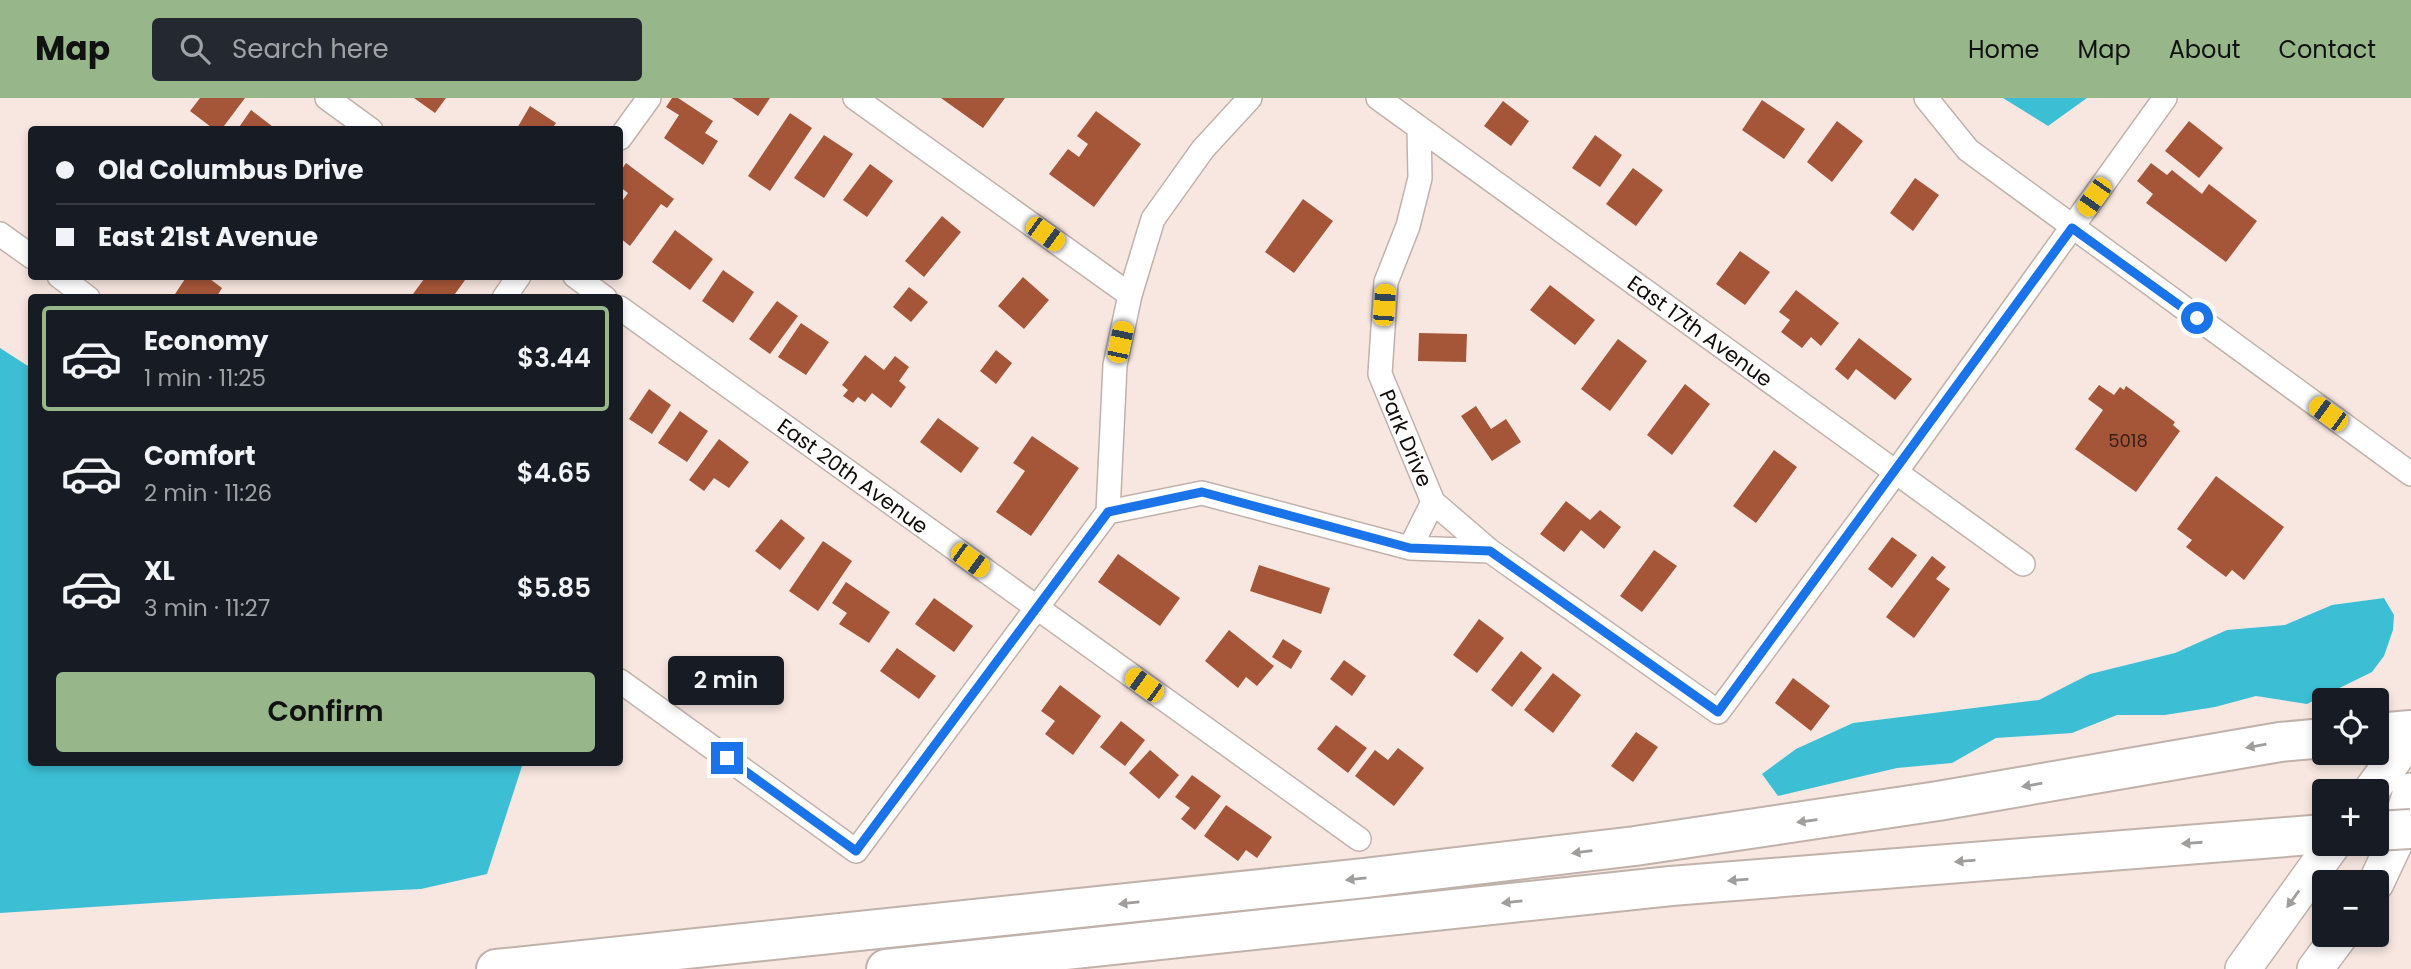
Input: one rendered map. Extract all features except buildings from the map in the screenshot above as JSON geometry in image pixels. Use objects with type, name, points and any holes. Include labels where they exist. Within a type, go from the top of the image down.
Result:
[{"type":"highway","points":[[2389,732],[2411,730]]},
{"type":"highway","points":[[496,969],[1282,887],[1635,846],[1938,801],[2280,742],[2312,739]]},
{"type":"highway","points":[[2389,831],[2411,830]]},
{"type":"highway","points":[[886,969],[1671,886],[2312,835]]},
{"type":"main road","points":[[2380,779],[2411,736]]},
{"type":"main road","points":[[2383,870],[2397,838],[2411,791]]},
{"type":"main road","points":[[2387,870],[2411,838]]},
{"type":"main road","points":[[2243,969],[2324,856]]},
{"type":"main road","points":[[2315,969],[2331,947]]},
{"type":"street","points":[[327,98],[366,126]]},
{"type":"street","points":[[623,134],[649,98]]},
{"type":"street","points":[[855,98],[1130,295]]},
{"type":"street","points":[[623,683],[856,851],[1108,512],[1115,365],[1130,295],[1153,219],[1203,149],[1250,98]]},
{"type":"street","points":[[1926,98],[1939,118],[1968,150],[2411,474]]},
{"type":"street","points":[[1896,472],[2165,98]]},
{"type":"street","name":"East 17th Avenue","points":[[1391,102],[1419,128],[2023,564]]},
{"type":"street","name":"Park Drive","points":[[1419,128],[1420,178],[1408,226],[1386,282],[1380,374],[1433,502],[1490,551],[1718,712],[1896,472]]},
{"type":"street","points":[[0,234],[28,254]]},
{"type":"street","points":[[64,280],[83,294]]},
{"type":"street","points":[[580,280],[600,294]]},
{"type":"street","name":"East 20th Avenue","points":[[623,310],[1359,839]]},
{"type":"street","points":[[1108,512],[1202,492],[1410,548],[1490,551]]},
{"type":"street","name":"Park Drive","points":[[1410,548],[1433,502]]},
{"type":"water","points":[[2003,98],[2087,98],[2048,126]]},
{"type":"water","points":[[0,348],[28,366],[28,766],[522,766],[487,874],[421,889],[0,913]]},
{"type":"water","points":[[2384,598],[2394,615],[2393,630],[2384,656],[2372,672],[2340,688],[2312,688],[2312,702],[2307,704],[2256,696],[2215,707],[2165,715],[2117,715],[2072,733],[1996,738],[1952,763],[1897,768],[1778,796],[1762,774],[1796,749],[1853,723],[2039,700],[2090,674],[2175,653],[2227,630],[2285,625],[2332,605]]},
{"type":"route","points":[[727,758],[856,851],[1108,512],[1202,492],[1410,548],[1490,551],[1718,712],[2072,228],[2197,318]]}]
